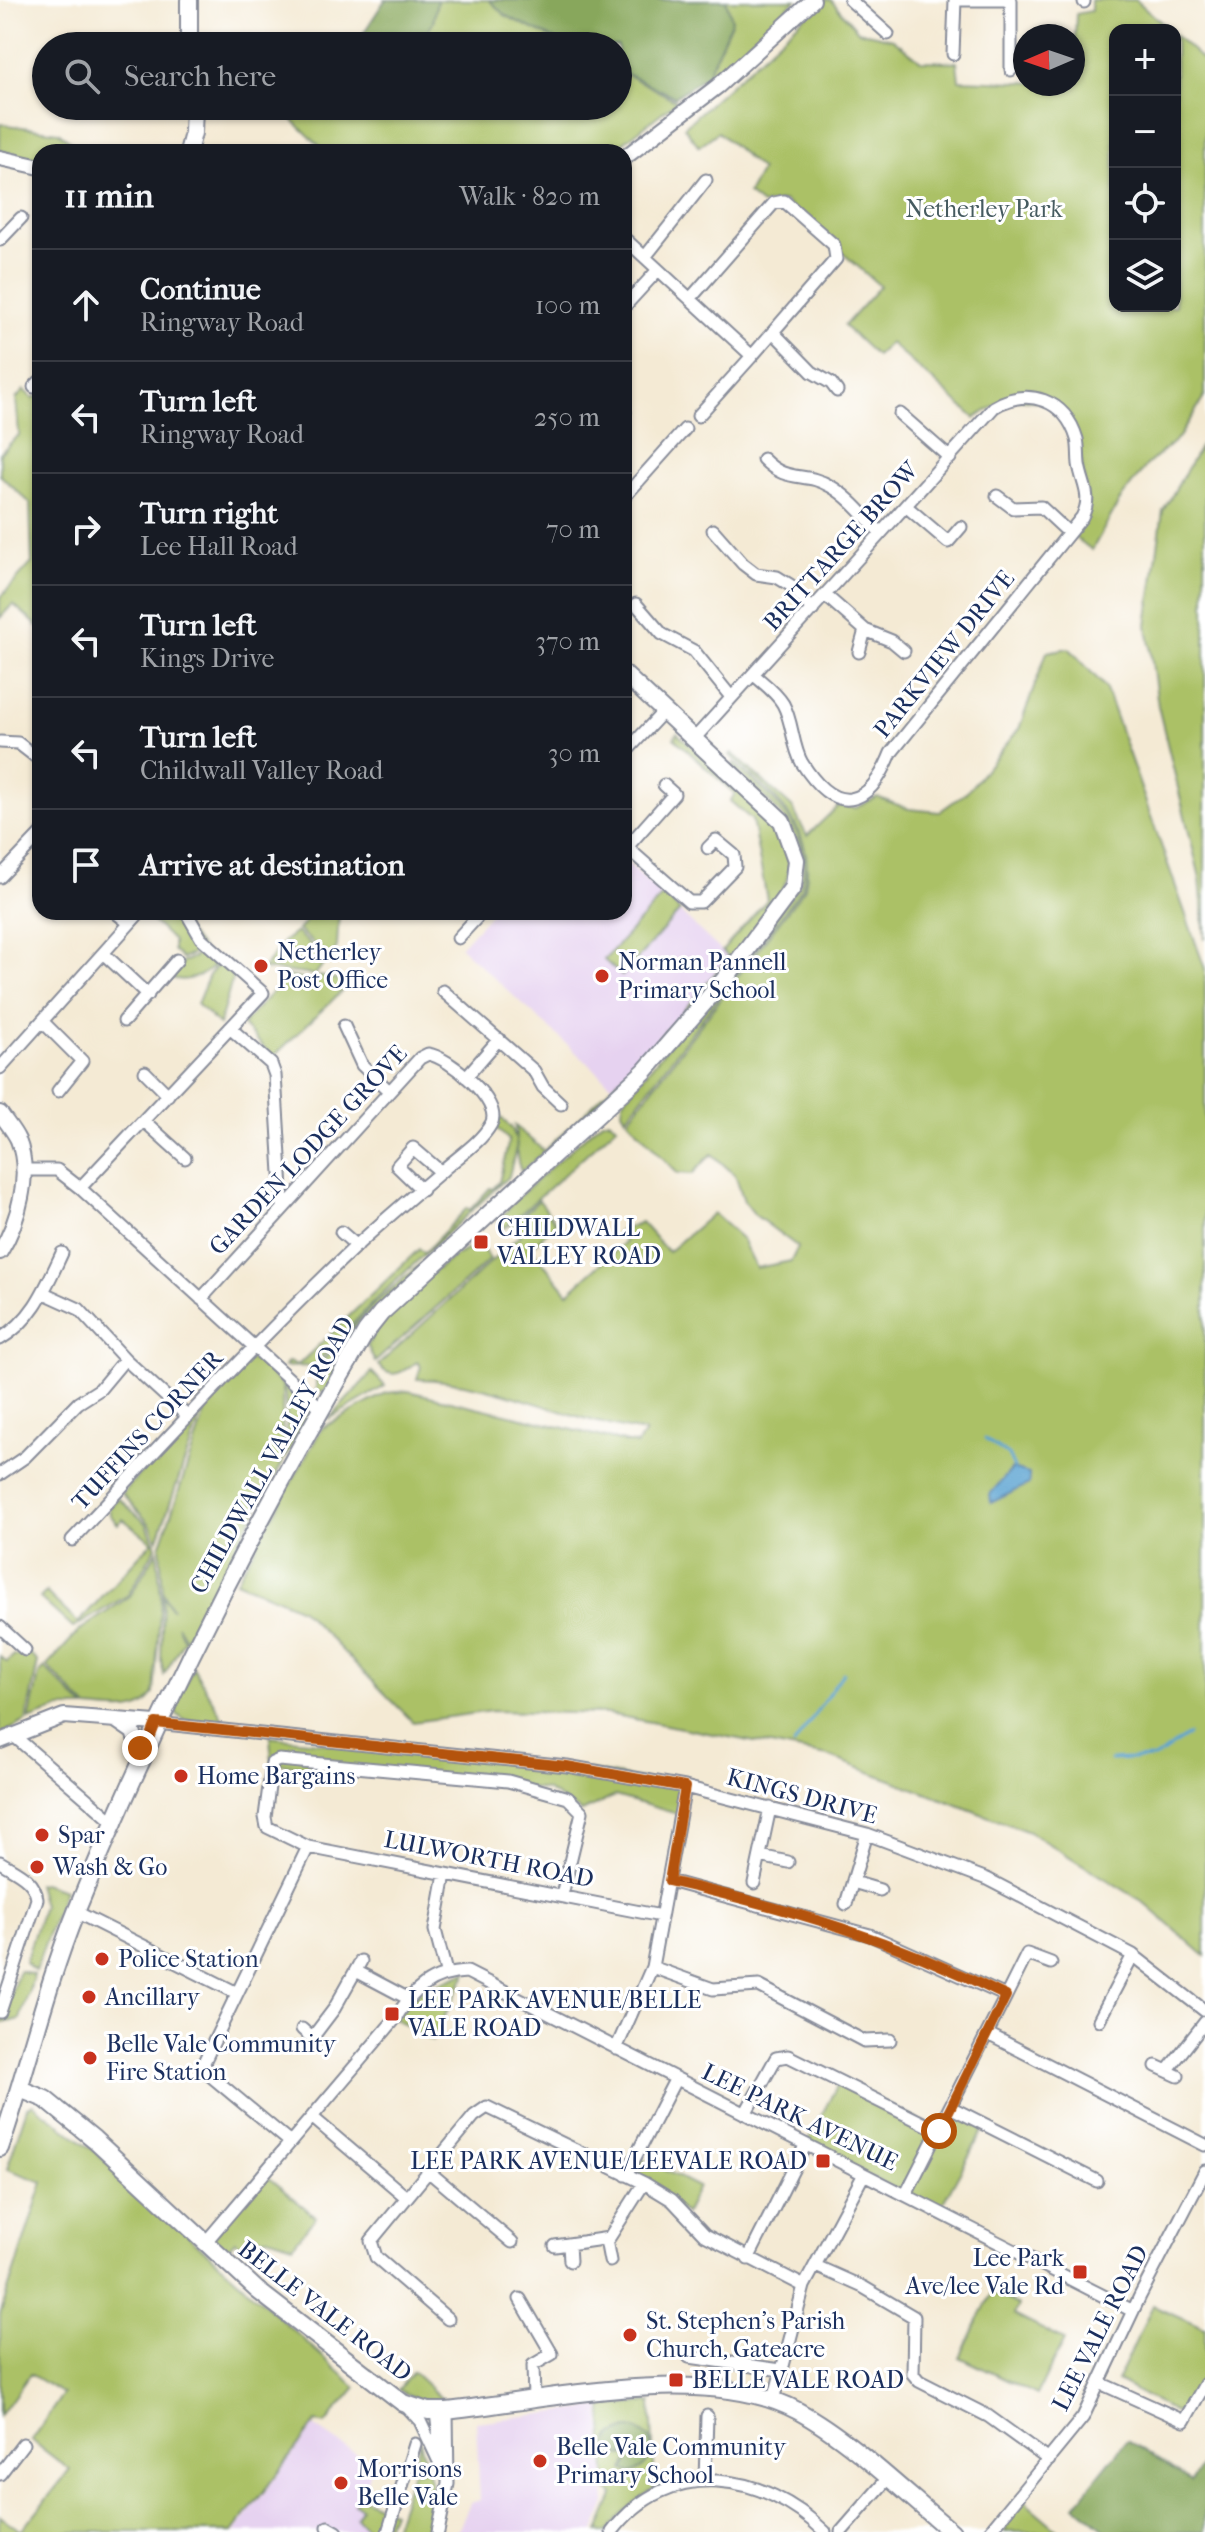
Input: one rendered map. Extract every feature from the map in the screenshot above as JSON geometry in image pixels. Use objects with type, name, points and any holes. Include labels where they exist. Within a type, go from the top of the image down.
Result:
[{"type":"main road","points":[[189,0],[189,32]]},
{"type":"main road","points":[[190,144],[193,120]]},
{"type":"main road","points":[[632,681],[694,739]]},
{"type":"main road","name":"CHILDWALL VALLEY ROAD","points":[[0,2148],[38,2020],[76,1912],[116,1824],[156,1723],[265,1507],[366,1332],[381,1313],[617,1099],[682,1031],[740,960],[793,887],[796,860],[782,821],[694,739]]},
{"type":"main road","name":"BELLE VALE ROAD","points":[[20,2089],[45,2099],[94,2139],[204,2244],[369,2381],[403,2403],[442,2412],[654,2387],[738,2392],[774,2400],[810,2418],[952,2532]]},
{"type":"street","points":[[632,152],[718,86],[813,0]]},
{"type":"street","points":[[850,0],[888,34]]},
{"type":"street","points":[[953,54],[955,0],[1009,0],[1011,70]]},
{"type":"street","points":[[856,26],[865,15]]},
{"type":"street","points":[[0,158],[32,165]]},
{"type":"street","points":[[645,257],[706,180]]},
{"type":"street","points":[[690,299],[774,203],[784,201],[834,245],[836,259],[775,334],[698,416]]},
{"type":"street","points":[[0,240],[21,218]]},
{"type":"street","points":[[632,245],[752,356]]},
{"type":"street","points":[[632,298],[657,271]]},
{"type":"street","points":[[775,334],[812,372],[831,383],[837,391]]},
{"type":"street","name":"BRITTARGE BROW","points":[[694,739],[907,507],[994,407],[1009,398],[1027,395]]},
{"type":"street","name":"PARKVIEW DRIVE","points":[[753,674],[777,694],[785,707],[801,762],[826,790],[843,800],[857,799],[873,789],[891,753],[1089,504],[1078,442],[1063,412],[1050,403],[1027,395]]},
{"type":"street","points":[[900,414],[950,458]]},
{"type":"street","points":[[632,487],[685,429]]},
{"type":"street","points":[[763,459],[774,471],[789,478],[829,484],[881,533]]},
{"type":"street","points":[[997,496],[1013,508],[1041,507],[1069,533]]},
{"type":"street","points":[[907,507],[948,542],[961,527]]},
{"type":"street","points":[[713,530],[743,564],[756,574],[777,577],[790,585],[813,610]]},
{"type":"street","points":[[825,595],[865,630],[892,641],[904,651]]},
{"type":"street","points":[[636,604],[662,634],[694,651],[731,697]]},
{"type":"street","points":[[859,652],[865,630]]},
{"type":"street","points":[[632,745],[664,711]]},
{"type":"street","points":[[0,742],[18,743],[32,754]]},
{"type":"street","points":[[632,840],[674,794],[664,785]]},
{"type":"street","points":[[632,851],[689,902],[701,902],[735,867],[734,855],[716,840],[708,848]]},
{"type":"street","points":[[2,871],[32,843]]},
{"type":"street","points":[[125,920],[129,923]]},
{"type":"street","points":[[0,1068],[132,920]]},
{"type":"street","points":[[80,1188],[263,993],[201,938],[191,920]]},
{"type":"street","points":[[458,938],[475,920]]},
{"type":"street","points":[[104,954],[148,995]]},
{"type":"street","points":[[124,1021],[177,960]]},
{"type":"street","points":[[443,991],[534,1071],[543,1087],[561,1104]]},
{"type":"street","points":[[42,1021],[75,1050],[82,1061],[58,1091]]},
{"type":"street","points":[[344,1026],[362,1065],[389,1091]]},
{"type":"street","points":[[230,1028],[271,1064],[275,1075],[283,1206]]},
{"type":"street","points":[[466,1077],[499,1039]]},
{"type":"street","name":"GARDEN LODGE GROVE","points":[[201,1299],[389,1091],[428,1054],[443,1060],[489,1099],[494,1113],[492,1123],[357,1246],[254,1350]]},
{"type":"street","points":[[145,1072],[168,1095]]},
{"type":"street","points":[[0,1113],[18,1142],[22,1170],[14,1222],[0,1252]]},
{"type":"street","points":[[144,1121],[185,1158]]},
{"type":"street","points":[[422,1190],[397,1166],[413,1148],[441,1172]]},
{"type":"street","points":[[22,1170],[57,1170],[80,1188],[321,1408]]},
{"type":"street","points":[[341,1232],[357,1246]]},
{"type":"street","points":[[0,1339],[21,1327],[44,1293],[62,1253]]},
{"type":"street","points":[[44,1293],[79,1309],[125,1359],[186,1415]]},
{"type":"street","name":"TUFFINS CORNER","points":[[72,1540],[186,1415],[254,1350]]},
{"type":"street","points":[[0,1474],[25,1457],[78,1403],[100,1389],[125,1359]]},
{"type":"street","points":[[0,1627],[25,1650]]},
{"type":"street","points":[[7,1738],[64,1716],[156,1723]]},
{"type":"street","points":[[115,1719],[133,1732],[142,1759]]},
{"type":"street","name":"KINGS DRIVE","points":[[156,1723],[567,1766],[685,1787],[867,1834],[987,1879],[1133,1955],[1205,2011]]},
{"type":"street","points":[[7,1738],[116,1824]]},
{"type":"street","name":"LULWORTH ROAD","points":[[562,1895],[582,1812],[568,1798],[508,1781],[279,1760],[271,1767],[265,1817],[267,1827],[308,1847],[661,1916]]},
{"type":"street","points":[[616,2049],[652,1967],[685,1787]]},
{"type":"street","points":[[754,1883],[770,1808]]},
{"type":"street","points":[[846,1904],[867,1834]]},
{"type":"street","points":[[290,2142],[206,2072],[204,2062],[235,1992],[308,1847]]},
{"type":"street","points":[[760,1856],[788,1862]]},
{"type":"street","points":[[0,1862],[30,1881],[36,1888],[37,1899],[0,2012]]},
{"type":"street","points":[[204,2244],[395,2019],[407,1998],[446,1972],[435,1930],[445,1874]]},
{"type":"street","points":[[669,1881],[741,1897],[870,1935],[1006,1996]]},
{"type":"street","points":[[853,1882],[880,1890]]},
{"type":"street","points":[[76,1912],[235,1992]]},
{"type":"street","points":[[906,2194],[1027,1954],[1051,1963]]},
{"type":"street","points":[[1099,2020],[1133,1955]]},
{"type":"street","points":[[302,2029],[312,2038],[334,2009],[358,1966],[407,1998]]},
{"type":"street","points":[[652,1967],[695,1986],[743,1995],[759,1986],[864,2041],[890,2040]]},
{"type":"street","name":"LEE PARK AVENUE","points":[[446,1972],[467,1972],[1133,2311]]},
{"type":"street","points":[[1167,2071],[1205,2022]]},
{"type":"street","points":[[988,2034],[1205,2145]]},
{"type":"street","points":[[745,2114],[776,2058],[788,2056],[939,2131]]},
{"type":"street","points":[[626,2175],[675,2080]]},
{"type":"street","points":[[448,2319],[372,2251],[373,2236],[474,2116],[489,2107],[644,2183],[672,2200],[705,2235],[804,2286]]},
{"type":"street","points":[[952,2108],[1097,2181]]},
{"type":"street","points":[[312,2117],[406,2197]]},
{"type":"street","points":[[748,2259],[805,2146]]},
{"type":"street","points":[[428,2171],[512,2242]]},
{"type":"street","name":"LEE VALE ROAD","points":[[989,2532],[1083,2417],[1133,2311],[1201,2190],[1205,2171]]},
{"type":"street","points":[[774,2400],[804,2286],[818,2267],[864,2174]]},
{"type":"street","points":[[610,2261],[606,2240],[644,2183]]},
{"type":"street","points":[[555,2246],[606,2240]]},
{"type":"street","points":[[569,2245],[570,2261]]},
{"type":"street","points":[[818,2267],[863,2287],[914,2317],[913,2374],[919,2381],[988,2416],[1049,2460]]},
{"type":"street","points":[[520,2299],[552,2354],[533,2365],[534,2399]]},
{"type":"street","points":[[689,2357],[781,2370]]},
{"type":"street","points":[[1100,2383],[1184,2421],[1205,2384]]},
{"type":"street","points":[[403,2403],[420,2421],[448,2484]]},
{"type":"street","points":[[442,2412],[442,2468]]},
{"type":"street","points":[[438,2532],[448,2484],[442,2412]]},
{"type":"street","points":[[705,2480],[707,2416]]},
{"type":"street","points":[[0,2474],[23,2444]]},
{"type":"street","points":[[388,2532],[416,2466],[415,2444]]},
{"type":"street","points":[[841,2532],[888,2478]]},
{"type":"street","points":[[612,2532],[655,2493],[705,2480],[744,2483],[781,2497],[825,2532]]},
{"type":"shaded area","name":"Norman Pannell Primary School","points":[[632,867],[728,957],[675,1023],[615,1088],[460,947],[485,920],[632,920]]},
{"type":"shaded area","name":"Belle Vale Community Primary School","points":[[600,2407],[606,2503],[594,2532],[457,2532],[470,2503],[480,2500],[476,2422]]},
{"type":"shaded area","points":[[314,2426],[371,2465],[363,2497],[393,2511],[385,2532],[235,2532]]},
{"type":"green space","points":[[385,0],[437,0],[433,23],[426,32],[364,32]]},
{"type":"green space","points":[[437,0],[489,0],[506,16],[540,32],[426,32],[433,23]]},
{"type":"green space","points":[[489,0],[726,0],[732,20],[707,75],[675,97],[632,77],[632,32],[540,32],[506,16]]},
{"type":"green space","points":[[726,0],[796,0],[737,56],[707,75],[732,20]]},
{"type":"green space","name":"Netherley Park","points":[[823,0],[831,0],[858,31],[893,39],[921,61],[957,62],[959,80],[1013,82],[1013,96],[1085,96],[1085,24],[1076,24],[1076,14],[1091,11],[1091,0],[1136,0],[1163,24],[1109,24],[1109,312],[1181,312],[1181,40],[1205,62],[1205,396],[1179,437],[1147,465],[1120,500],[1092,550],[1069,533],[1088,504],[1078,442],[1050,403],[1009,398],[975,418],[890,343],[876,356],[844,326],[880,286],[784,201],[762,205],[748,194],[761,170],[718,132],[699,146],[684,127]]},
{"type":"green space","points":[[632,77],[677,101],[621,144],[318,144],[293,120],[632,120]]},
{"type":"green space","points":[[0,124],[58,132],[74,144],[32,144],[32,157],[0,151]]},
{"type":"green space","points":[[24,390],[32,398],[32,563],[30,503],[0,475],[0,453],[19,435],[16,399]]},
{"type":"green space","points":[[1205,438],[1205,940],[1200,878],[1158,706],[1147,625],[1163,511]]},
{"type":"green space","points":[[32,563],[32,621],[13,604],[0,618],[0,598]]},
{"type":"green space","points":[[1069,648],[1105,687],[1205,969],[1205,1956],[1142,1901],[1029,1832],[828,1756],[608,1714],[492,1711],[413,1722],[301,1609],[236,1581],[322,1428],[386,1393],[408,1391],[637,1445],[645,1432],[616,1427],[475,1386],[417,1379],[421,1366],[417,1362],[393,1374],[378,1365],[520,1235],[512,1225],[539,1200],[556,1223],[531,1248],[568,1293],[625,1242],[618,1232],[641,1222],[668,1252],[713,1213],[742,1239],[756,1268],[791,1261],[798,1247],[755,1215],[744,1201],[735,1175],[712,1154],[692,1174],[677,1173],[628,1120],[805,888],[807,866],[798,829],[775,797],[730,755],[732,753],[792,807],[807,836],[838,806],[856,808],[877,797],[909,809],[939,812],[967,792],[1019,729],[1047,652]]},
{"type":"green space","points":[[677,733],[741,790],[771,822],[788,855],[787,880],[777,902],[656,1052],[522,1171],[517,1156],[515,1126],[544,1151],[617,1081],[684,1010],[728,957],[722,951],[767,900],[752,820],[730,801],[735,794],[674,738]]},
{"type":"green space","points":[[734,763],[776,803],[797,832],[803,848],[803,887],[626,1118],[622,1111],[623,1101],[800,885],[800,849],[793,834],[772,805],[733,767]]},
{"type":"green space","points":[[663,895],[680,911],[622,976],[604,960]]},
{"type":"green space","points":[[151,920],[181,920],[202,949],[182,959],[173,950],[173,941]]},
{"type":"green space","points":[[339,920],[337,947],[330,958],[298,930],[306,921]]},
{"type":"green space","points":[[296,932],[328,960],[314,975],[263,969],[284,941]]},
{"type":"green space","points":[[204,952],[217,962],[207,971],[189,979],[169,977],[183,962]]},
{"type":"green space","points":[[219,964],[233,977],[219,1025],[197,1004],[209,975]]},
{"type":"green space","points":[[287,976],[314,981],[319,976],[349,983],[356,989],[343,990],[273,1057],[242,1025]]},
{"type":"green space","points":[[500,1117],[512,1128],[517,1144],[509,1176],[373,1302],[314,1366],[284,1367],[288,1362],[298,1365],[419,1249],[424,1253],[467,1208],[470,1210],[490,1188],[493,1189],[499,1182],[509,1140],[495,1127]]},
{"type":"green space","points":[[609,1120],[617,1126],[505,1228],[498,1222],[515,1200],[602,1121]]},
{"type":"green space","points":[[473,1246],[481,1247],[490,1259],[375,1362],[367,1345],[388,1316],[428,1276]]},
{"type":"green space","points":[[432,1254],[435,1257],[324,1392],[316,1392],[316,1368],[374,1304]]},
{"type":"green space","points":[[254,1359],[282,1385],[283,1462],[185,1639],[177,1625],[184,1640],[164,1675],[161,1660],[163,1596],[172,1610],[163,1592],[160,1547],[207,1407],[204,1404],[248,1360]]},
{"type":"green space","points":[[372,1372],[385,1386],[329,1419]]},
{"type":"green space","points":[[284,1386],[308,1411],[285,1459],[287,1420]]},
{"type":"green space","points":[[200,1407],[203,1409],[157,1541],[150,1524],[122,1494],[148,1464],[154,1464]]},
{"type":"green space","points":[[118,1498],[147,1524],[156,1547],[128,1595],[73,1628],[40,1598],[46,1592],[78,1623],[152,1542],[123,1519],[118,1524],[110,1515],[109,1508]]},
{"type":"green space","points":[[157,1551],[161,1598],[154,1694],[148,1702],[133,1709],[88,1708],[47,1666],[80,1630],[130,1596]]},
{"type":"green space","points":[[28,1652],[38,1662],[26,1721],[0,1735],[0,1656],[7,1662],[14,1655],[22,1657]]},
{"type":"green space","points":[[193,1667],[224,1724],[184,1720],[176,1714],[178,1699]]},
{"type":"green space","points":[[45,1668],[85,1708],[61,1708],[29,1720],[39,1674]]},
{"type":"green space","points":[[270,1737],[592,1771],[685,1787],[681,1815],[615,1796],[582,1812],[546,1790],[272,1763]]},
{"type":"green space","points":[[37,1884],[64,1890],[35,1971],[25,1962],[43,1906]]},
{"type":"green space","points":[[19,1970],[34,1975],[20,2019],[0,2024]]},
{"type":"green space","points":[[467,1972],[432,2041],[395,2019],[413,1993]]},
{"type":"green space","points":[[840,2080],[939,2131],[952,2108],[986,2125],[939,2210],[805,2146]]},
{"type":"green space","points":[[33,2104],[91,2148],[356,2387],[325,2424],[316,2422],[233,2532],[0,2532],[0,2516],[21,2531],[70,2470],[31,2440],[63,2394],[30,2374],[0,2416],[0,2315],[43,2182],[7,2169],[27,2107]]},
{"type":"green space","points":[[636,2155],[698,2187],[685,2213],[626,2175]]},
{"type":"green space","points":[[264,2174],[316,2217],[293,2245],[268,2237],[252,2238],[244,2248],[235,2241],[224,2253],[209,2240]]},
{"type":"green space","points":[[992,2292],[1018,2305],[1014,2315],[1064,2340],[1037,2395],[960,2357]]},
{"type":"green space","points":[[1153,2305],[1205,2328],[1205,2375],[1187,2408],[1175,2412],[1117,2381]]},
{"type":"green space","points":[[413,2372],[443,2402],[418,2399],[398,2390]]},
{"type":"green space","points":[[651,2402],[655,2487],[626,2510],[607,2532],[598,2532],[614,2494],[607,2490],[602,2407]]},
{"type":"green space","points":[[637,2429],[650,2438],[651,2444],[649,2460],[632,2474],[624,2471],[629,2461],[627,2456],[613,2455],[607,2446],[611,2436]]},
{"type":"green space","points":[[1127,2440],[1191,2481],[1205,2460],[1205,2532],[1108,2532],[1075,2505]]},
{"type":"green space","points":[[420,2442],[431,2481],[426,2530],[392,2532],[412,2472],[424,2470],[416,2457]]},
{"type":"green space","points":[[359,2496],[392,2512],[384,2532],[370,2532],[356,2518],[361,2508],[354,2503]]},
{"type":"green space","points":[[1019,2497],[1060,2532],[1005,2532]]},
{"type":"water","points":[[1012,1469],[1029,1474],[1029,1484],[991,1503],[990,1494]]},
{"type":"waterway","points":[[985,1439],[1008,1455],[1014,1468]]},
{"type":"waterway","points":[[794,1745],[843,1673]]},
{"type":"waterway","points":[[1110,1760],[1155,1758],[1188,1735]]},
{"type":"place","name":"Netherley Post Office","points":[[261,966]]},
{"type":"place","name":"Norman Pannell Primary School","points":[[602,976]]},
{"type":"place","name":"CHILDWALL VALLEY ROAD","points":[[481,1242]]},
{"type":"place","name":"Home Bargains","points":[[181,1776]]},
{"type":"place","name":"Spar","points":[[42,1835]]},
{"type":"place","name":"Wash & Go","points":[[37,1867]]},
{"type":"place","name":"Police Station","points":[[102,1959]]},
{"type":"place","name":"Ancillary","points":[[89,1997]]},
{"type":"place","name":"LEE PARK AVENUE/BELLE VALE ROAD","points":[[392,2014]]},
{"type":"place","name":"Belle Vale Community Fire Station","points":[[90,2058]]},
{"type":"place","name":"LEE PARK AVENUE/LEEVALE ROAD","points":[[823,2161]]},
{"type":"place","name":"Lee Park Ave/lee Vale Rd","points":[[1080,2272]]},
{"type":"place","name":"St. Stephen's Parish Church, Gateacre","points":[[630,2335]]},
{"type":"place","name":"BELLE VALE ROAD","points":[[676,2380]]},
{"type":"place","name":"Belle Vale Community Primary School","points":[[540,2461]]},
{"type":"place","name":"Morrisons Belle Vale","points":[[341,2483]]},
{"type":"route","points":[[140,1748],[142,1759],[156,1723],[567,1766],[685,1787],[669,1881],[741,1897],[870,1935],[943,1965],[1006,1996],[939,2131]]}]
